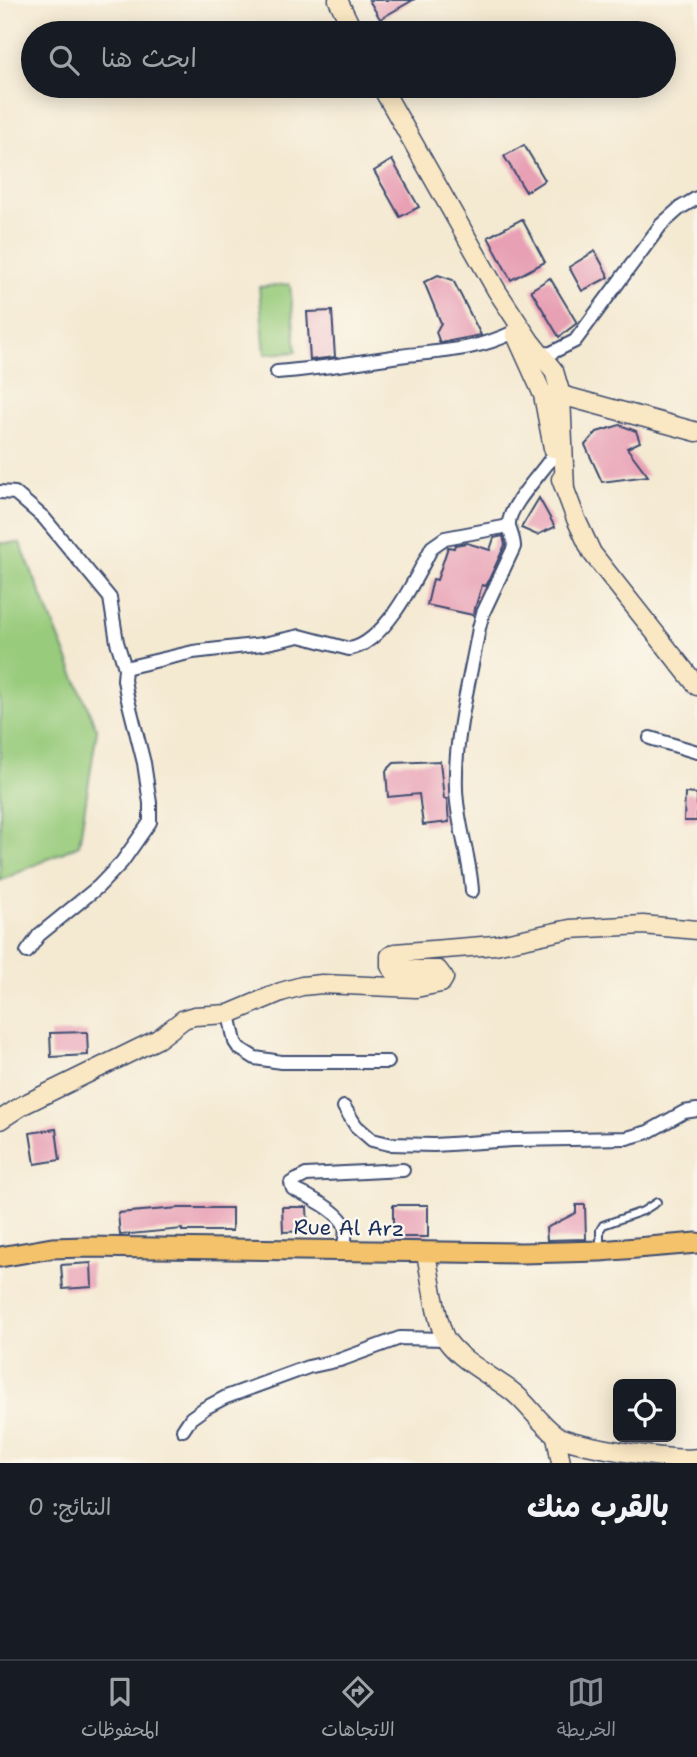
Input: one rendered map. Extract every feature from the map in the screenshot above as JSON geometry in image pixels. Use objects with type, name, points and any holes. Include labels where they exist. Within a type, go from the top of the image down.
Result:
[{"type":"main road","name":"Rue Al Arz","points":[[0,1257],[52,1248],[85,1247],[426,1253],[600,1251],[697,1243]]},
{"type":"street","points":[[338,0],[348,21]]},
{"type":"street","points":[[388,98],[497,291],[554,372],[578,388],[656,415],[678,426]]},
{"type":"street","points":[[540,354],[551,353],[575,341],[661,225],[680,208],[697,198]]},
{"type":"street","points":[[497,291],[534,374],[552,395],[565,490]]},
{"type":"street","points":[[277,372],[324,369],[402,356],[449,352],[495,341],[514,332]]},
{"type":"street","points":[[534,374],[554,372]]},
{"type":"street","points":[[554,372],[554,454],[565,490],[592,553],[697,685]]},
{"type":"street","points":[[552,395],[697,432]]},
{"type":"street","points":[[472,891],[470,867],[457,805],[456,775],[463,715],[479,628],[483,613],[514,547],[514,537],[509,526],[515,508],[554,454]]},
{"type":"street","points":[[0,492],[15,493],[32,506],[110,598],[150,803],[150,822],[122,863],[98,887],[39,935],[27,952]]},
{"type":"street","points":[[125,668],[194,652],[299,636],[349,649],[355,648],[364,643],[394,614],[438,541],[445,537],[509,526]]},
{"type":"street","points":[[650,738],[697,752]]},
{"type":"street","points":[[0,1120],[23,1105],[158,1039],[184,1019],[229,1014],[302,986],[322,984],[416,988],[442,983],[444,978],[438,970],[393,970],[390,956],[400,951],[495,945],[582,929],[643,925],[697,930]]},
{"type":"street","points":[[229,1014],[239,1048],[255,1058],[281,1062],[388,1062]]},
{"type":"street","points":[[344,1107],[350,1119],[372,1140],[389,1144],[434,1145],[513,1140],[627,1138],[648,1132],[684,1112],[697,1111]]},
{"type":"street","points":[[343,1251],[345,1229],[341,1220],[318,1202],[293,1189],[291,1183],[306,1175],[403,1170]]},
{"type":"street","points":[[426,1253],[446,1339],[461,1355],[517,1395],[556,1436],[581,1445],[695,1460]]},
{"type":"street","points":[[183,1430],[198,1413],[226,1396],[308,1367],[346,1358],[400,1338],[446,1339]]},
{"type":"street","points":[[556,1436],[561,1463]]},
{"type":"lane","points":[[600,1251],[600,1230],[603,1225],[643,1211],[657,1202]]},
{"type":"green space","points":[[290,284],[296,352],[265,354],[259,287]]},
{"type":"green space","points":[[0,543],[20,543],[97,730],[79,845],[0,881]]},
{"type":"building","points":[[369,0],[413,0],[380,19]]},
{"type":"building","points":[[524,145],[545,180],[526,192],[504,156]]},
{"type":"building","points":[[392,160],[419,207],[400,217],[374,171]]},
{"type":"building","points":[[522,219],[545,262],[511,280],[488,237]]},
{"type":"building","points":[[595,251],[609,277],[582,291],[569,267]]},
{"type":"building","points":[[438,275],[453,280],[481,335],[440,343],[436,332],[441,323],[424,282]]},
{"type":"building","points":[[550,278],[577,323],[559,337],[531,290]]},
{"type":"building","points":[[332,311],[335,357],[310,360],[307,312]]},
{"type":"building","points":[[620,425],[636,431],[640,442],[627,448],[648,476],[602,482],[585,445],[597,432]]},
{"type":"building","points":[[539,498],[555,527],[537,535],[521,528]]},
{"type":"building","points":[[503,536],[505,545],[486,586],[482,585],[473,615],[427,605],[433,579],[437,580],[448,547],[454,548],[455,545],[467,543],[490,550],[494,538]]},
{"type":"building","points":[[440,761],[449,822],[423,825],[419,794],[388,797],[386,771],[394,763]]},
{"type":"building","points":[[685,793],[697,794],[697,821],[684,821]]},
{"type":"building","points":[[87,1032],[88,1055],[51,1057],[50,1033]]},
{"type":"building","points":[[56,1129],[60,1160],[35,1164],[30,1133]]},
{"type":"building","points":[[393,1205],[428,1205],[428,1237],[393,1237]]},
{"type":"building","points":[[576,1205],[585,1205],[586,1239],[547,1240],[546,1228],[576,1213]]},
{"type":"building","points":[[282,1207],[307,1207],[308,1231],[283,1232]]},
{"type":"building","points":[[179,1208],[232,1208],[232,1231],[182,1229],[120,1235],[118,1213]]},
{"type":"building","points":[[91,1263],[92,1287],[63,1289],[61,1265]]}]
